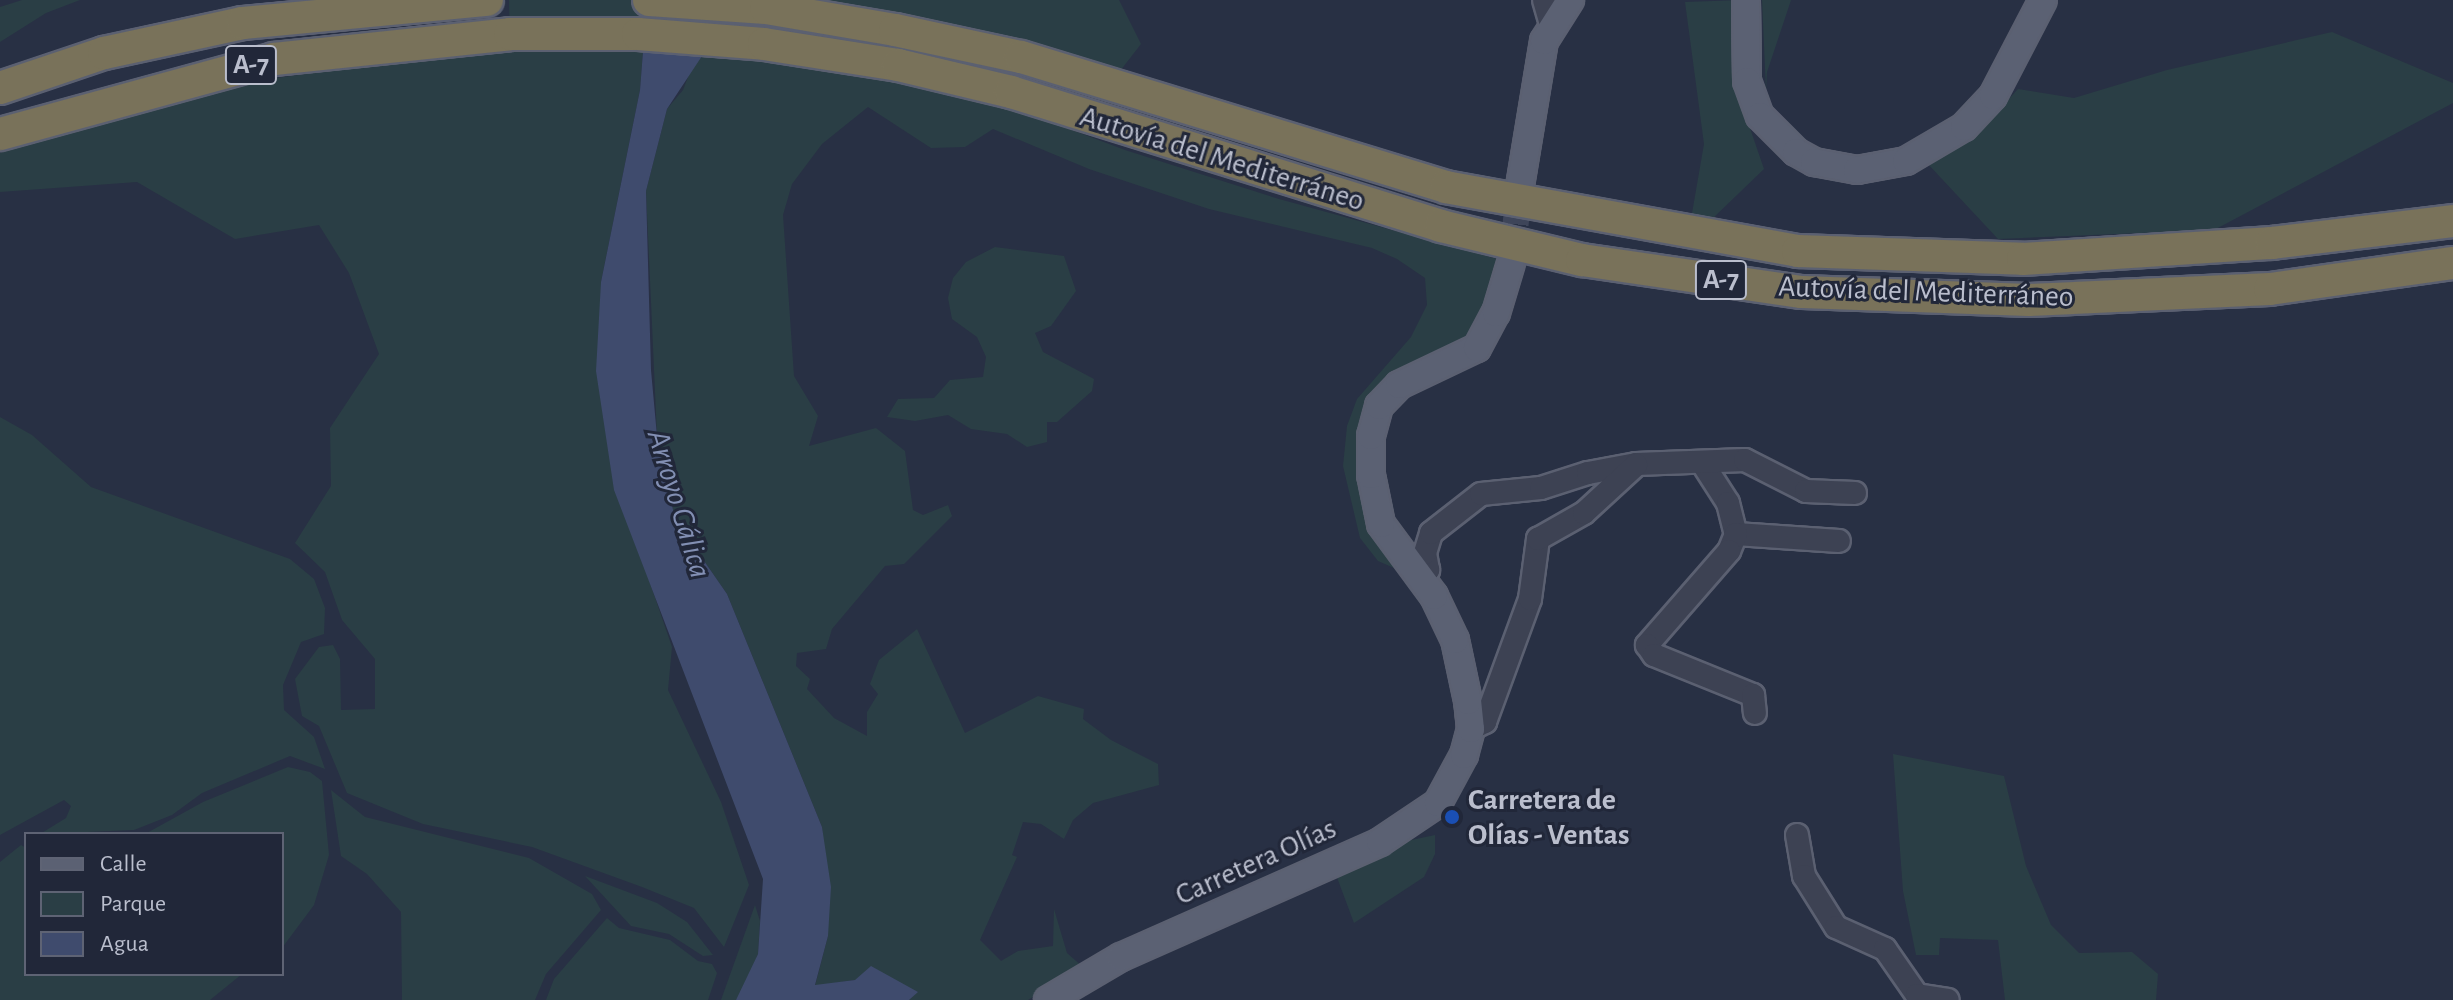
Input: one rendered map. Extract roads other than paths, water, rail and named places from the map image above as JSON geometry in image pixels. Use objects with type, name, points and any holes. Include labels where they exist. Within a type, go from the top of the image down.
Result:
[{"type":"highway","name":"A-7","points":[[0,88],[104,53],[243,23],[487,0]]},
{"type":"highway","name":"Autovía del Mediterráneo","points":[[649,0],[766,8],[1021,57],[1446,187],[1798,251],[2023,259],[2272,243],[2453,221]]},
{"type":"highway","name":"Autovía del Mediterráneo","points":[[0,134],[274,59],[510,34],[638,34],[764,44],[898,65],[1011,92],[1441,226],[1582,260],[1802,292],[2044,299],[2270,289],[2453,263]]},
{"type":"main road","points":[[1520,186],[1529,104],[1551,25],[1570,0]]},
{"type":"main road","points":[[1746,0],[1747,81],[1760,116],[1796,152],[1814,162],[1857,170],[1906,161],[1964,127],[1993,96],[2043,0]]},
{"type":"main road","points":[[1471,729],[1455,640],[1420,577],[1381,524],[1371,475],[1371,436],[1379,406],[1399,385],[1477,348],[1496,313],[1511,263]]},
{"type":"main road","name":"Carretera Olías","points":[[1048,1000],[1121,957],[1415,823],[1438,803],[1464,755],[1471,729]]},
{"type":"street","points":[[1544,0],[1551,25]]},
{"type":"street","points":[[1420,577],[1428,570],[1425,553],[1431,533],[1481,494],[1541,488],[1636,464],[1703,464],[1745,460],[1806,491],[1855,493]]},
{"type":"street","points":[[1471,729],[1485,722],[1530,599],[1538,539],[1584,513],[1636,464]]},
{"type":"street","points":[[1703,464],[1728,503],[1736,534],[1729,551],[1647,645],[1654,655],[1753,695],[1755,713]]},
{"type":"street","points":[[1736,534],[1839,541]]},
{"type":"street","points":[[1797,835],[1804,876],[1836,927],[1885,949],[1917,995],[1948,1000]]},
{"type":"water","points":[[647,0],[718,0],[702,56],[667,109],[646,191],[651,370],[657,436],[675,519],[727,594],[822,827],[831,887],[828,936],[815,985],[855,980],[871,966],[918,992],[909,1000],[736,1000],[758,954],[763,879],[614,490],[596,371],[601,282],[640,90]]},
{"type":"tunnel","points":[[1511,263],[1520,186]]},
{"type":"place","name":"Carretera de Olías - Ventas","points":[[1452,817]]},
{"type":"water label","name":"Arroyo Gálica","points":[[679,504]]}]
